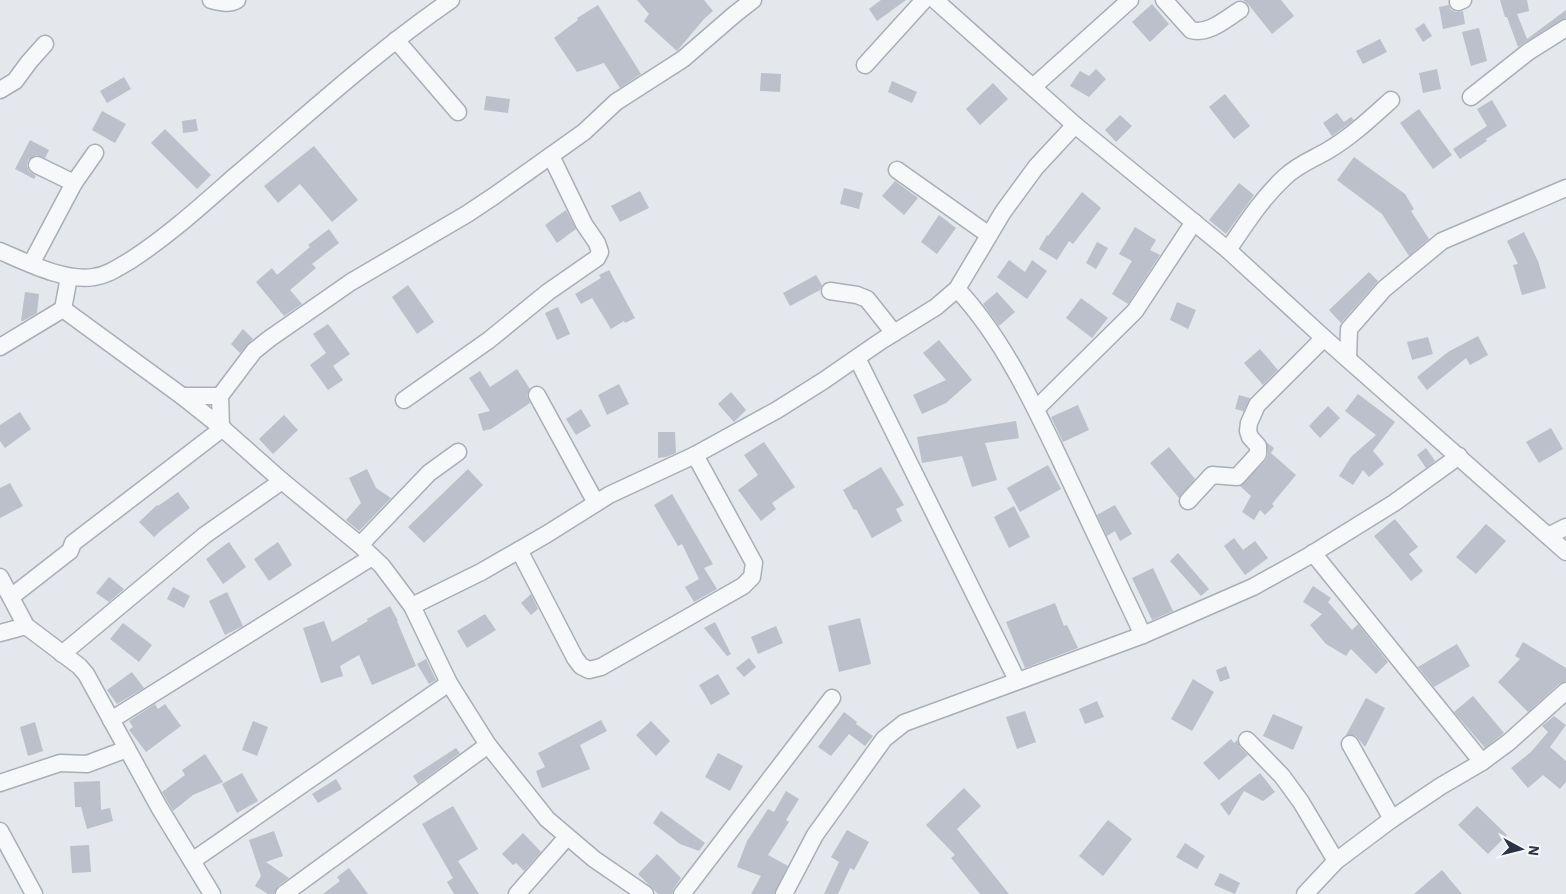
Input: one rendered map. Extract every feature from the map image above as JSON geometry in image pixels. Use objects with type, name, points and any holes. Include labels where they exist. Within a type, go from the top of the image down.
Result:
[{"type":"street","points":[[211,0],[225,3],[237,0]]},
{"type":"street","points":[[0,251],[69,277],[92,278],[113,271],[155,244],[396,40],[432,5],[451,0]]},
{"type":"street","points":[[222,427],[220,396],[254,351],[280,330],[351,282],[474,210],[584,132],[616,102],[683,59],[753,0]]},
{"type":"street","points":[[865,65],[924,0]]},
{"type":"street","points":[[935,0],[1075,125],[1228,250],[1320,335],[1566,552]]},
{"type":"street","points":[[1032,87],[1130,0]]},
{"type":"street","points":[[1164,0],[1191,30],[1198,32],[1206,30],[1240,10]]},
{"type":"street","points":[[1471,98],[1528,52],[1566,28]]},
{"type":"street","points":[[396,40],[458,112]]},
{"type":"street","points":[[0,90],[15,81],[45,44]]},
{"type":"street","points":[[1228,250],[1255,211],[1285,176],[1304,162],[1346,139],[1391,100]]},
{"type":"street","points":[[412,606],[480,572],[609,495],[694,455],[777,410],[894,333],[936,308],[957,289],[1003,212],[1036,167],[1075,125]]},
{"type":"street","points":[[31,264],[74,183],[95,152]]},
{"type":"street","points":[[404,400],[489,340],[548,292],[597,258],[600,252],[597,243],[584,224],[551,156]]},
{"type":"street","points":[[37,165],[74,183]]},
{"type":"street","points":[[897,170],[989,235]]},
{"type":"street","points":[[1188,501],[1212,475],[1237,477],[1258,454],[1258,446],[1250,437],[1248,430],[1249,423],[1257,406],[1320,335],[1348,329],[1384,289],[1442,241],[1566,188]]},
{"type":"street","points":[[1036,409],[1135,311],[1194,222]]},
{"type":"street","points":[[0,347],[63,309],[69,277]]},
{"type":"street","points":[[957,289],[976,309],[1036,409],[1143,635]]},
{"type":"street","points":[[830,291],[857,295],[868,299],[894,333]]},
{"type":"street","points":[[63,309],[222,427],[282,481],[360,545],[386,570],[412,606],[449,683],[488,745],[547,819],[594,859],[645,894]]},
{"type":"street","points":[[1348,329],[1348,359]]},
{"type":"street","points":[[857,358],[1017,680]]},
{"type":"street","points":[[537,395],[596,503]]},
{"type":"street","points":[[182,396],[220,396]]},
{"type":"street","points":[[11,597],[70,551],[73,543],[222,427]]},
{"type":"street","points":[[360,545],[429,474],[458,452]]},
{"type":"street","points":[[519,550],[575,658],[581,666],[589,670],[601,667],[744,586],[752,577],[754,563],[694,455]]},
{"type":"street","points":[[784,894],[815,835],[859,772],[891,733],[904,723],[1143,635],[1253,587],[1394,503],[1459,456]]},
{"type":"street","points":[[62,654],[205,535],[282,481]]},
{"type":"street","points":[[1548,536],[1566,527]]},
{"type":"street","points":[[1313,553],[1482,762]]},
{"type":"street","points":[[111,720],[372,557]]},
{"type":"street","points":[[0,577],[26,626],[86,674],[159,808],[212,894]]},
{"type":"street","points":[[0,633],[26,626]]},
{"type":"street","points":[[192,861],[449,683]]},
{"type":"street","points":[[1305,894],[1336,861],[1392,819],[1441,786],[1482,762],[1509,742],[1566,691]]},
{"type":"street","points":[[682,894],[832,698]]},
{"type":"street","points":[[1247,740],[1282,776],[1301,802],[1336,861]]},
{"type":"street","points":[[1350,744],[1392,819]]},
{"type":"street","points":[[284,894],[488,745]]},
{"type":"street","points":[[0,782],[60,763],[87,764],[127,749]]},
{"type":"street","points":[[0,831],[34,894]]},
{"type":"street","points":[[517,894],[567,837]]},
{"type":"building","points":[[637,0],[704,0],[713,11],[677,51],[644,21],[649,14]]},
{"type":"building","points":[[881,0],[906,0],[877,21],[869,9]]},
{"type":"building","points":[[1243,0],[1281,0],[1294,16],[1272,34]]},
{"type":"building","points":[[1500,0],[1527,0],[1529,11],[1517,14],[1527,39],[1566,10],[1566,18],[1518,47]]},
{"type":"building","points":[[1152,4],[1169,24],[1150,42],[1132,22]]},
{"type":"building","points":[[598,5],[641,74],[620,88],[604,63],[577,72],[554,38],[578,20],[577,18]]},
{"type":"building","points":[[1449,5],[1451,10],[1456,12],[1463,11],[1465,24],[1443,29],[1439,7]]},
{"type":"building","points":[[1424,23],[1432,36],[1423,42],[1415,29]]},
{"type":"building","points":[[1479,28],[1487,61],[1471,66],[1462,32]]},
{"type":"building","points":[[1380,39],[1387,52],[1363,64],[1356,51]]},
{"type":"building","points":[[1096,69],[1106,79],[1089,97],[1070,86],[1080,71],[1089,76]]},
{"type":"building","points":[[1437,69],[1441,89],[1423,93],[1419,73]]},
{"type":"building","points":[[761,73],[781,74],[780,92],[760,91]]},
{"type":"building","points":[[124,77],[131,89],[107,103],[100,91]]},
{"type":"building","points":[[892,81],[917,92],[912,103],[888,92]]},
{"type":"building","points":[[993,83],[1008,99],[980,125],[966,109]]},
{"type":"building","points":[[1225,94],[1250,126],[1234,139],[1209,107]]},
{"type":"building","points":[[486,96],[510,99],[508,113],[484,110]]},
{"type":"building","points":[[1492,100],[1507,126],[1460,159],[1453,149],[1487,126],[1477,109]]},
{"type":"building","points":[[1419,109],[1452,155],[1433,169],[1400,123]]},
{"type":"building","points":[[102,111],[126,124],[115,143],[92,130]]},
{"type":"building","points":[[1337,113],[1344,122],[1351,117],[1354,120],[1332,136],[1323,123]]},
{"type":"building","points":[[1120,115],[1132,126],[1116,142],[1105,130]]},
{"type":"building","points":[[196,119],[198,131],[183,133],[182,121]]},
{"type":"building","points":[[165,129],[211,175],[197,189],[151,143]]},
{"type":"building","points":[[30,140],[49,150],[45,158],[36,155],[28,160],[27,166],[29,171],[36,176],[34,179],[15,169]]},
{"type":"building","points":[[314,146],[358,200],[332,222],[300,184],[278,203],[264,186]]},
{"type":"building","points":[[1354,157],[1405,194],[1414,209],[1411,211],[1429,239],[1409,256],[1382,214],[1337,180]]},
{"type":"building","points":[[895,181],[918,198],[904,215],[882,196]]},
{"type":"building","points":[[1239,183],[1254,195],[1226,234],[1209,220]]},
{"type":"building","points":[[844,188],[863,193],[859,209],[840,204]]},
{"type":"building","points":[[640,191],[649,208],[620,222],[611,206]]},
{"type":"building","points":[[1082,192],[1101,208],[1073,244],[1069,241],[1057,260],[1039,249],[1047,235]]},
{"type":"building","points":[[566,210],[576,229],[557,243],[545,225]]},
{"type":"building","points":[[939,215],[956,228],[937,254],[921,242]]},
{"type":"building","points":[[1135,227],[1156,240],[1150,250],[1160,255],[1128,304],[1112,294],[1132,261],[1119,254]]},
{"type":"building","points":[[329,229],[339,243],[312,264],[316,268],[290,290],[302,304],[284,316],[256,282],[272,268],[277,275],[310,247],[308,245]]},
{"type":"building","points":[[1524,232],[1538,261],[1546,288],[1522,295],[1513,265],[1518,264],[1507,241]]},
{"type":"building","points":[[1097,242],[1108,248],[1096,269],[1086,263]]},
{"type":"building","points":[[1009,260],[1025,272],[1032,260],[1047,271],[1027,299],[997,277]]},
{"type":"building","points":[[609,270],[635,318],[625,323],[624,321],[611,329],[592,298],[581,304],[575,294],[601,278],[599,275]]},
{"type":"building","points":[[1369,272],[1378,281],[1341,323],[1329,310]]},
{"type":"building","points":[[816,275],[822,285],[820,290],[790,306],[783,293]]},
{"type":"building","points":[[408,285],[434,322],[417,334],[392,297]]},
{"type":"building","points":[[25,292],[39,294],[37,313],[21,321]]},
{"type":"building","points":[[997,292],[1015,312],[999,326],[983,304]]},
{"type":"building","points":[[1081,298],[1108,318],[1092,338],[1066,318]]},
{"type":"building","points":[[1177,302],[1196,310],[1188,329],[1170,320]]},
{"type":"building","points":[[558,307],[570,334],[557,340],[545,313]]},
{"type":"building","points":[[328,324],[350,354],[333,366],[343,380],[328,390],[310,365],[326,353],[313,334]]},
{"type":"building","points":[[243,329],[253,339],[240,353],[231,344]]},
{"type":"building","points":[[1478,336],[1488,355],[1470,365],[1466,358],[1427,390],[1417,377],[1448,352]]},
{"type":"building","points":[[1428,337],[1433,354],[1412,360],[1407,342]]},
{"type":"building","points":[[939,340],[972,380],[946,403],[922,414],[913,395],[946,380],[923,353]]},
{"type":"building","points":[[1260,349],[1278,370],[1263,385],[1244,363]]},
{"type":"building","points":[[517,369],[530,389],[527,395],[530,403],[491,429],[483,431],[478,414],[490,411],[469,378],[480,371],[490,387]]},
{"type":"building","points":[[619,384],[629,404],[607,415],[598,395]]},
{"type":"building","points":[[731,392],[746,410],[734,422],[718,404]]},
{"type":"building","points":[[1358,394],[1395,422],[1373,451],[1384,464],[1369,477],[1363,470],[1353,485],[1339,476],[1351,457],[1376,435],[1345,411]]},
{"type":"building","points":[[1239,395],[1250,398],[1243,413],[1243,411],[1235,409]]},
{"type":"building","points":[[1078,405],[1089,430],[1063,442],[1051,417]]},
{"type":"building","points":[[1328,406],[1340,418],[1320,438],[1309,426]]},
{"type":"building","points":[[581,409],[591,426],[576,435],[566,419]]},
{"type":"building","points":[[20,412],[31,429],[5,448],[0,441],[0,425]]},
{"type":"building","points":[[284,415],[298,430],[273,454],[259,439]]},
{"type":"building","points":[[1016,421],[1019,438],[985,443],[997,480],[972,487],[962,456],[922,463],[917,437]]},
{"type":"building","points":[[1551,428],[1563,449],[1539,463],[1526,442]]},
{"type":"building","points":[[658,432],[675,432],[676,453],[658,458]]},
{"type":"building","points":[[764,442],[795,487],[772,503],[776,509],[761,521],[738,490],[758,475],[744,455]]},
{"type":"building","points":[[1266,442],[1274,448],[1271,453],[1296,475],[1272,504],[1274,506],[1265,515],[1260,510],[1254,520],[1242,512],[1251,496],[1240,486],[1266,460],[1268,454]]},
{"type":"building","points":[[1169,447],[1195,479],[1179,498],[1150,463]]},
{"type":"building","points":[[1426,448],[1435,461],[1426,468],[1417,455]]},
{"type":"building","points":[[1048,465],[1061,489],[1020,512],[1007,488]]},
{"type":"building","points":[[881,467],[904,505],[896,509],[902,521],[872,538],[843,490]]},
{"type":"building","points":[[367,469],[376,488],[391,498],[359,531],[346,520],[361,503],[349,478]]},
{"type":"building","points":[[468,469],[483,485],[424,543],[408,527]]},
{"type":"building","points":[[10,483],[23,506],[0,518],[0,488]]},
{"type":"building","points":[[178,492],[190,508],[154,537],[139,522],[157,505]]},
{"type":"building","points":[[672,494],[713,564],[704,568],[717,589],[694,602],[685,587],[699,579],[682,544],[678,546],[654,505]]},
{"type":"building","points":[[1115,505],[1132,534],[1120,541],[1115,531],[1107,536],[1097,515]]},
{"type":"building","points":[[1014,506],[1030,537],[1009,548],[994,517]]},
{"type":"building","points":[[1395,519],[1418,547],[1409,554],[1423,571],[1411,581],[1374,536]]},
{"type":"building","points":[[1486,524],[1506,541],[1476,574],[1456,557]]},
{"type":"building","points":[[1234,538],[1243,550],[1255,541],[1268,558],[1245,575],[1224,546]]},
{"type":"building","points":[[229,542],[246,567],[223,584],[206,559]]},
{"type":"building","points":[[278,542],[292,565],[269,581],[254,559]]},
{"type":"building","points":[[1178,553],[1209,589],[1201,596],[1170,561]]},
{"type":"building","points":[[1153,568],[1173,611],[1152,620],[1132,578]]},
{"type":"building","points":[[109,577],[124,589],[109,602],[96,593]]},
{"type":"building","points":[[1313,586],[1331,598],[1328,602],[1352,630],[1358,624],[1388,662],[1376,674],[1351,649],[1346,656],[1326,644],[1310,625],[1322,614],[1303,602]]},
{"type":"building","points":[[173,587],[190,596],[184,608],[167,599]]},
{"type":"building","points":[[227,592],[243,626],[225,635],[209,601]]},
{"type":"building","points":[[531,594],[538,609],[531,615],[521,603]]},
{"type":"building","points":[[1055,603],[1064,626],[1067,625],[1078,648],[1025,668],[1006,622]]},
{"type":"building","points":[[390,606],[416,666],[372,685],[359,655],[340,666],[343,676],[321,683],[303,628],[324,621],[332,642]]},
{"type":"building","points":[[485,614],[496,630],[467,648],[457,631]]},
{"type":"building","points":[[860,618],[871,664],[839,672],[828,626]]},
{"type":"building","points":[[715,622],[731,654],[727,656],[704,628]]},
{"type":"building","points":[[123,623],[152,645],[139,662],[110,639]]},
{"type":"building","points":[[776,626],[783,643],[758,654],[751,637]]},
{"type":"building","points":[[1523,642],[1566,668],[1566,681],[1559,684],[1528,712],[1498,682],[1520,659],[1515,656]]},
{"type":"building","points":[[1457,644],[1470,666],[1434,687],[1418,667]]},
{"type":"building","points":[[749,658],[756,667],[744,677],[736,668]]},
{"type":"building","points":[[426,659],[436,680],[429,684],[417,664]]},
{"type":"building","points":[[1226,666],[1230,678],[1220,682],[1216,670]]},
{"type":"building","points":[[132,672],[144,688],[117,704],[107,690]]},
{"type":"building","points":[[718,674],[730,694],[711,705],[699,685]]},
{"type":"building","points":[[1193,679],[1214,692],[1192,731],[1171,719]]},
{"type":"building","points":[[1473,696],[1504,733],[1485,748],[1454,712]]},
{"type":"building","points":[[1366,698],[1385,708],[1365,747],[1356,736],[1346,735]]},
{"type":"building","points":[[1097,701],[1104,717],[1085,724],[1079,709]]},
{"type":"building","points":[[155,704],[158,709],[165,704],[181,726],[146,752],[129,730],[133,727],[129,721]]},
{"type":"building","points":[[1025,711],[1036,742],[1017,749],[1006,717]]},
{"type":"building","points":[[844,712],[857,722],[856,724],[873,736],[865,746],[849,734],[831,756],[818,747]]},
{"type":"building","points":[[1273,714],[1303,727],[1293,750],[1263,736]]},
{"type":"building","points":[[1554,716],[1566,725],[1550,747],[1566,761],[1566,782],[1560,789],[1543,775],[1528,788],[1511,768],[1531,752],[1548,732],[1542,726]]},
{"type":"building","points":[[601,720],[607,731],[580,745],[590,769],[542,788],[536,771],[545,767],[538,753]]},
{"type":"building","points":[[253,721],[268,727],[257,756],[242,750]]},
{"type":"building","points":[[651,721],[670,741],[656,756],[636,735]]},
{"type":"building","points":[[35,722],[43,751],[28,756],[20,727]]},
{"type":"building","points":[[1231,739],[1234,743],[1237,740],[1240,747],[1248,755],[1219,780],[1203,763]]},
{"type":"building","points":[[456,748],[460,753],[418,784],[413,776]]},
{"type":"building","points":[[718,753],[743,766],[730,791],[705,777]]},
{"type":"building","points":[[205,754],[223,782],[193,795],[173,811],[162,792],[185,775],[182,770]]},
{"type":"building","points":[[242,773],[258,801],[237,813],[222,784]]},
{"type":"building","points":[[1260,773],[1275,792],[1263,801],[1244,791],[1229,816],[1220,804]]},
{"type":"building","points":[[336,779],[342,789],[318,803],[312,794]]},
{"type":"building","points":[[100,781],[101,810],[110,808],[113,821],[87,829],[81,807],[75,807],[74,782]]},
{"type":"building","points":[[964,788],[981,806],[957,829],[1009,894],[980,894],[951,858],[955,855],[926,825]]},
{"type":"building","points":[[786,791],[799,799],[786,820],[789,822],[768,855],[788,866],[774,894],[751,894],[761,876],[737,867],[747,841],[768,809],[774,812]]},
{"type":"building","points":[[453,806],[478,849],[458,861],[479,894],[454,894],[447,882],[453,878],[422,824]]},
{"type":"building","points":[[1477,806],[1507,835],[1488,854],[1458,825]]},
{"type":"building","points":[[661,811],[705,843],[699,851],[680,844],[653,823]]},
{"type":"building","points":[[1108,820],[1132,839],[1103,876],[1079,856]]},
{"type":"building","points":[[847,830],[869,842],[854,870],[850,868],[838,894],[824,894],[839,862],[831,857]]},
{"type":"building","points":[[274,831],[283,856],[266,862],[289,878],[278,886],[274,894],[268,894],[255,886],[261,876],[249,840]]},
{"type":"building","points":[[523,833],[541,852],[524,871],[516,863],[513,865],[502,854]]},
{"type":"building","points":[[1185,843],[1205,856],[1197,869],[1176,857]]},
{"type":"building","points":[[89,845],[91,872],[72,873],[70,846]]},
{"type":"building","points":[[657,854],[681,878],[672,894],[658,894],[638,874]]},
{"type":"building","points":[[349,868],[368,894],[323,894],[340,881],[337,877]]},
{"type":"building","points":[[1442,870],[1462,894],[1414,894]]},
{"type":"building","points":[[1220,873],[1240,883],[1235,894],[1214,885]]}]
